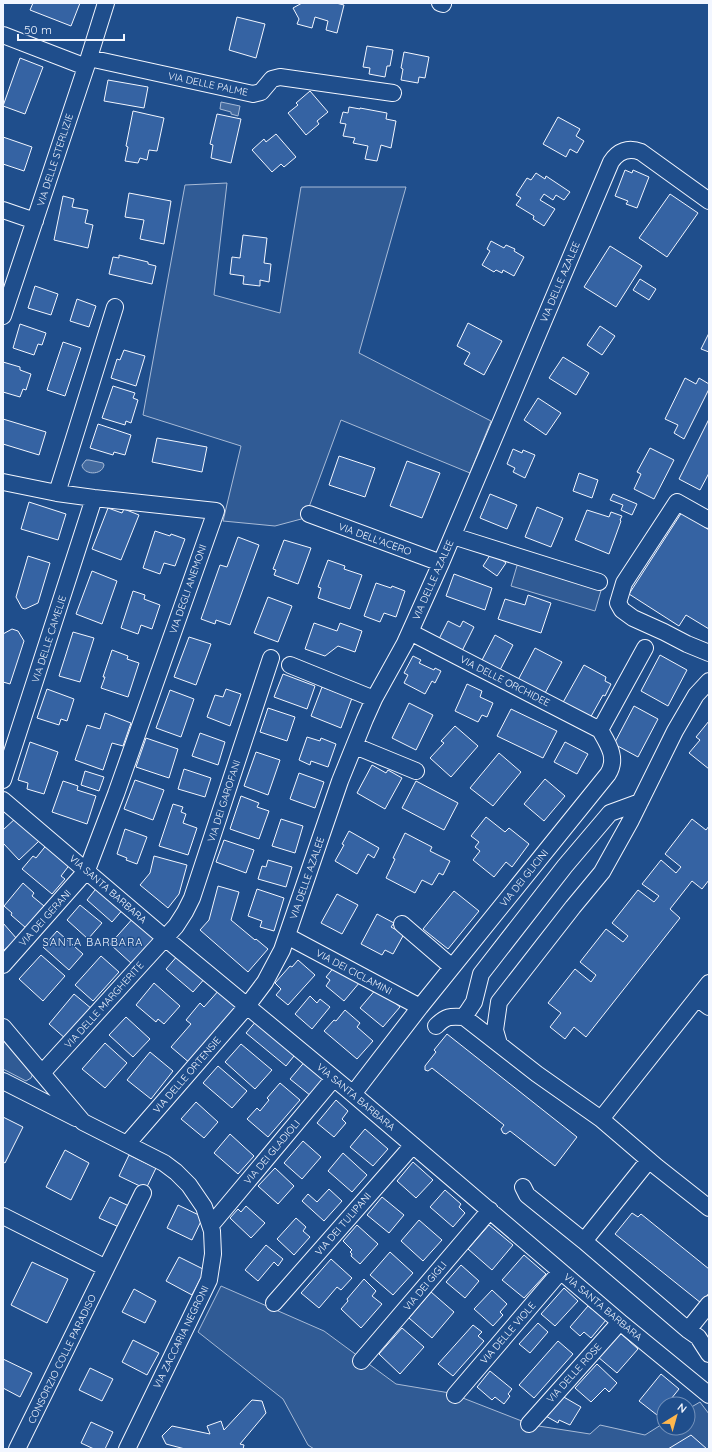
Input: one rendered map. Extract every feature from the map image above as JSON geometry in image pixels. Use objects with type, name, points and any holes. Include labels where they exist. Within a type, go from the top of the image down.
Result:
[{"type":"street","name":"VIA DELLE STERLIZIE","points":[[3,316],[88,62],[106,3]]},
{"type":"street","name":"VIA DELLE PALME","points":[[3,35],[88,62],[253,94],[261,92],[272,79],[280,77],[393,93]]},
{"type":"street","name":"VIA DELLE AZALEE","points":[[247,1006],[265,982],[275,964],[287,936],[340,781],[374,699],[410,632],[441,563],[608,166],[618,152],[630,150],[641,152],[709,201]]},
{"type":"street","points":[[3,210],[35,221]]},
{"type":"street","points":[[57,493],[115,307]]},
{"type":"street","name":"VIA DEGLI ANEMONI","points":[[3,482],[57,493],[216,511],[119,787],[87,870]]},
{"type":"street","name":"VIA DELLE CAMELIE","points":[[3,780],[94,498]]},
{"type":"street","points":[[709,520],[677,502],[624,583],[618,603],[622,610],[633,618],[709,653]]},
{"type":"street","name":"VIA DELL'ACERO","points":[[309,514],[441,563]]},
{"type":"street","points":[[452,536],[599,582]]},
{"type":"street","name":"VIA DELLE ORCHIDEE","points":[[410,632],[600,730]]},
{"type":"street","points":[[600,730],[644,648]]},
{"type":"street","name":"VIA DEI GAROFANI","points":[[165,938],[182,917],[192,898],[271,658]]},
{"type":"street","points":[[290,665],[374,699]]},
{"type":"street","points":[[499,1044],[495,1030],[500,1002],[564,918],[602,872],[640,802],[675,731],[696,695],[709,681]]},
{"type":"street","name":"VIA DEI GLICINI","points":[[353,1094],[420,1007],[608,774],[612,766],[612,756],[609,746],[600,730]]},
{"type":"street","points":[[355,746],[416,771]]},
{"type":"street","name":"VIA SANTA BARBARA","points":[[3,800],[165,938],[490,1210],[560,1272],[708,1394]]},
{"type":"street","points":[[464,1018],[474,1002],[481,974],[565,866],[610,813],[640,802]]},
{"type":"street","name":"VIA DEI GERANI","points":[[3,965],[87,870]]},
{"type":"street","points":[[402,924],[452,967]]},
{"type":"street","name":"VIA DEI CICLAMINI","points":[[287,936],[420,1007]]},
{"type":"street","name":"VIA DELLE MARGHERITE","points":[[42,1073],[165,938]]},
{"type":"street","points":[[601,1119],[703,1003],[709,983]]},
{"type":"street","name":"VIA DELLE ORTENSIE","points":[[127,1144],[247,1006]]},
{"type":"street","points":[[436,1026],[444,1019],[454,1016],[464,1018],[537,1074],[601,1119],[709,1208]]},
{"type":"street","name":"VIA ZACCARIA NEGRONI","points":[[3,1027],[83,1122],[164,1163],[176,1172],[201,1202],[211,1225],[213,1254],[209,1280],[127,1449]]},
{"type":"street","name":"VIA DEI GLADIOLI","points":[[211,1225],[334,1078]]},
{"type":"street","points":[[3,1081],[83,1122]]},
{"type":"street","name":"VIA DEI TULIPANI","points":[[274,1303],[413,1145]]},
{"type":"street","points":[[584,1242],[649,1160]]},
{"type":"street","points":[[523,1187],[528,1195],[698,1338],[709,1354]]},
{"type":"street","name":"CONSORZIO COLLE PARADISO","points":[[17,1449],[143,1193]]},
{"type":"street","name":"VIA DEI GIGLI","points":[[361,1361],[490,1210]]},
{"type":"street","points":[[3,1216],[106,1268]]},
{"type":"street","name":"VIA DELLE VIOLE","points":[[455,1394],[560,1272]]},
{"type":"street","points":[[688,1330],[709,1304]]},
{"type":"street","name":"VIA DELLE ROSE","points":[[529,1424],[620,1322]]},
{"type":"shaded area","points":[[221,102],[240,106],[238,116],[220,109]]},
{"type":"shaded area","points":[[227,183],[214,295],[280,313],[301,187],[406,187],[359,353],[491,421],[470,473],[341,420],[305,518],[275,526],[223,521],[241,446],[143,415],[185,185]]},
{"type":"shaded area","points":[[86,460],[103,463],[103,469],[93,473],[86,471],[82,465]]},
{"type":"shaded area","points":[[521,552],[605,577],[595,611],[511,586]]},
{"type":"shaded area","points":[[3,1038],[33,1073],[31,1078],[26,1081],[3,1069]]},
{"type":"shaded area","points":[[221,1286],[324,1331],[396,1384],[450,1393],[532,1425],[590,1434],[600,1425],[645,1435],[656,1428],[656,1436],[696,1436],[696,1404],[700,1402],[709,1414],[709,1449],[314,1449],[308,1445],[283,1399],[198,1332]]},
{"type":"building","points":[[33,3],[80,3],[71,26],[30,10]]},
{"type":"building","points":[[302,3],[336,3],[344,5],[337,33],[326,30],[328,21],[315,17],[312,28],[297,24],[299,19],[293,8]]},
{"type":"building","points":[[237,17],[265,24],[256,58],[229,50]]},
{"type":"building","points":[[367,46],[393,50],[390,66],[387,66],[385,77],[369,74],[370,68],[363,67]]},
{"type":"building","points":[[404,52],[429,57],[425,78],[419,77],[418,83],[401,80],[403,69],[401,68]]},
{"type":"building","points":[[20,58],[43,67],[25,114],[3,106]]},
{"type":"building","points":[[108,80],[148,87],[144,108],[104,101]]},
{"type":"building","points":[[310,91],[328,112],[317,121],[319,124],[306,135],[288,113],[298,105],[296,103]]},
{"type":"building","points":[[349,107],[387,113],[386,119],[396,121],[391,148],[381,145],[377,161],[365,159],[368,146],[353,143],[355,138],[343,136],[346,124],[340,123],[343,112],[348,113]]},
{"type":"building","points":[[133,111],[164,118],[157,151],[149,150],[147,160],[140,158],[138,163],[125,161],[128,147],[126,146]]},
{"type":"building","points":[[217,114],[241,119],[231,163],[211,158],[213,145],[210,144]]},
{"type":"building","points":[[558,117],[580,129],[576,136],[584,141],[577,153],[570,149],[566,157],[543,144]]},
{"type":"building","points":[[276,134],[296,157],[284,167],[281,164],[272,172],[252,150],[264,139],[266,142]]},
{"type":"building","points":[[3,137],[32,147],[24,171],[3,164]]},
{"type":"building","points":[[625,170],[632,173],[633,170],[649,177],[637,208],[626,204],[628,201],[615,196]]},
{"type":"building","points":[[536,173],[545,179],[546,176],[570,192],[564,200],[556,195],[553,200],[544,194],[540,200],[555,209],[544,226],[533,219],[534,216],[516,205],[521,198],[516,195],[527,178],[531,180]]},
{"type":"building","points":[[129,193],[171,201],[164,244],[140,239],[144,220],[125,217]]},
{"type":"building","points":[[670,194],[698,213],[667,257],[639,238]]},
{"type":"building","points":[[63,196],[74,199],[72,207],[88,210],[85,223],[93,225],[88,248],[54,240]]},
{"type":"building","points":[[243,235],[267,238],[264,263],[271,264],[269,282],[260,280],[260,286],[243,284],[244,276],[230,274],[232,257],[240,258]]},
{"type":"building","points":[[491,241],[504,248],[506,245],[515,249],[514,251],[524,257],[514,276],[503,270],[502,273],[496,270],[494,272],[482,265],[490,251],[487,249]]},
{"type":"building","points":[[610,246],[642,266],[616,307],[584,287]]},
{"type":"building","points":[[119,255],[148,262],[148,264],[156,266],[152,284],[109,274],[113,257],[119,258]]},
{"type":"building","points":[[640,279],[656,289],[649,300],[633,290]]},
{"type":"building","points":[[35,286],[58,294],[51,315],[28,308]]},
{"type":"building","points":[[77,299],[96,306],[89,327],[70,321]]},
{"type":"building","points":[[468,323],[502,341],[484,375],[464,364],[470,353],[457,346]]},
{"type":"building","points":[[20,324],[46,333],[42,345],[38,344],[34,355],[13,348]]},
{"type":"building","points":[[600,326],[615,336],[602,355],[587,345]]},
{"type":"building","points":[[709,333],[709,352],[701,349]]},
{"type":"building","points":[[63,342],[81,348],[65,396],[47,390]]},
{"type":"building","points":[[124,350],[145,356],[136,386],[111,378],[117,359],[120,360]]},
{"type":"building","points":[[563,357],[589,373],[576,395],[549,378]]},
{"type":"building","points":[[3,362],[20,367],[20,370],[31,374],[26,390],[23,389],[20,397],[3,392]]},
{"type":"building","points":[[685,378],[696,384],[699,378],[709,384],[709,389],[684,439],[674,433],[678,425],[665,419]]},
{"type":"building","points":[[113,386],[135,393],[133,398],[138,400],[131,423],[126,421],[125,425],[102,418]]},
{"type":"building","points":[[538,398],[561,413],[546,435],[524,420]]},
{"type":"building","points":[[3,419],[46,432],[39,455],[3,444]]},
{"type":"building","points":[[709,419],[709,473],[700,490],[679,479]]},
{"type":"building","points":[[98,424],[131,435],[125,455],[114,452],[113,455],[90,448]]},
{"type":"building","points":[[157,438],[207,447],[202,472],[152,462]]},
{"type":"building","points":[[650,448],[674,460],[654,499],[634,489],[641,474],[637,472]]},
{"type":"building","points":[[513,449],[522,453],[523,450],[535,455],[525,478],[513,472],[515,468],[507,464]]},
{"type":"building","points":[[339,456],[375,468],[365,497],[329,485]]},
{"type":"building","points":[[407,461],[440,473],[422,518],[390,506]]},
{"type":"building","points":[[579,473],[598,480],[592,498],[573,491]]},
{"type":"building","points":[[490,494],[517,505],[507,529],[480,518]]},
{"type":"building","points":[[613,494],[637,504],[632,515],[621,510],[623,505],[610,500]]},
{"type":"building","points":[[29,502],[66,514],[58,540],[21,529]]},
{"type":"building","points":[[537,507],[563,518],[551,547],[525,537]]},
{"type":"building","points":[[108,508],[122,513],[124,509],[139,515],[121,560],[92,549]]},
{"type":"building","points":[[587,510],[609,517],[611,512],[622,516],[609,554],[575,540]]},
{"type":"building","points":[[682,512],[709,530],[709,629],[686,615],[679,626],[629,594]]},
{"type":"building","points":[[155,531],[170,536],[171,534],[185,539],[175,566],[164,563],[160,574],[143,568]]},
{"type":"building","points":[[238,537],[259,545],[230,625],[216,620],[215,624],[201,619],[220,565],[227,567]]},
{"type":"building","points":[[284,540],[311,548],[298,584],[274,575],[276,570],[273,569]]},
{"type":"building","points":[[492,552],[506,563],[497,576],[483,566]]},
{"type":"building","points":[[28,556],[50,563],[38,603],[25,609],[22,608],[16,597]]},
{"type":"building","points":[[328,560],[345,566],[344,569],[362,575],[350,609],[318,598],[321,588],[318,587]]},
{"type":"building","points":[[92,571],[117,581],[102,624],[76,614]]},
{"type":"building","points":[[454,574],[492,588],[485,610],[446,596]]},
{"type":"building","points":[[376,583],[391,588],[392,586],[405,591],[396,617],[384,613],[380,622],[364,616]]},
{"type":"building","points":[[133,591],[145,595],[144,599],[160,605],[152,629],[141,625],[138,634],[121,628]]},
{"type":"building","points":[[528,595],[551,603],[541,633],[498,619],[505,599],[525,605]]},
{"type":"building","points":[[268,597],[292,606],[278,642],[254,633]]},
{"type":"building","points":[[448,621],[460,627],[463,621],[474,627],[462,651],[439,639]]},
{"type":"building","points":[[314,623],[337,631],[340,623],[362,631],[355,652],[338,646],[325,656],[305,649]]},
{"type":"building","points":[[12,629],[18,631],[24,641],[10,684],[3,682],[3,634]]},
{"type":"building","points":[[73,632],[94,638],[80,682],[59,676]]},
{"type":"building","points":[[495,635],[513,645],[499,672],[481,662]]},
{"type":"building","points":[[189,637],[211,644],[196,685],[174,677]]},
{"type":"building","points":[[535,648],[562,662],[544,695],[518,680]]},
{"type":"building","points":[[112,650],[128,656],[127,659],[139,663],[128,697],[101,688]]},
{"type":"building","points":[[660,655],[687,670],[668,706],[641,691]]},
{"type":"building","points":[[413,656],[421,660],[419,663],[434,670],[435,668],[441,671],[435,683],[432,681],[425,694],[404,683],[408,675],[404,673]]},
{"type":"building","points":[[584,665],[606,677],[605,681],[611,684],[589,720],[561,706]]},
{"type":"building","points":[[283,674],[315,686],[307,709],[274,697]]},
{"type":"building","points":[[467,684],[482,691],[480,697],[493,703],[487,717],[482,715],[478,722],[455,711]]},
{"type":"building","points":[[322,687],[352,698],[341,728],[311,716]]},
{"type":"building","points":[[47,689],[74,699],[67,721],[61,719],[59,725],[37,718]]},
{"type":"building","points":[[226,689],[241,694],[230,726],[207,717],[215,695],[223,697]]},
{"type":"building","points":[[170,690],[194,699],[181,737],[156,728]]},
{"type":"building","points":[[409,703],[433,715],[416,750],[392,738]]},
{"type":"building","points":[[634,706],[658,719],[638,757],[614,744]]},
{"type":"building","points":[[268,708],[295,717],[287,741],[260,732]]},
{"type":"building","points":[[511,709],[557,731],[543,758],[497,736]]},
{"type":"building","points":[[105,713],[131,723],[123,746],[112,743],[103,770],[75,760],[87,725],[100,729]]},
{"type":"building","points":[[709,721],[709,769],[689,753],[700,740],[696,737]]},
{"type":"building","points":[[455,726],[478,746],[451,777],[430,758],[444,743],[441,741]]},
{"type":"building","points":[[200,733],[225,742],[218,765],[192,756]]},
{"type":"building","points":[[307,737],[320,741],[321,738],[336,744],[328,767],[311,761],[310,765],[299,760]]},
{"type":"building","points":[[146,738],[178,749],[169,778],[136,767]]},
{"type":"building","points":[[30,742],[58,752],[44,794],[27,789],[28,783],[18,780]]},
{"type":"building","points":[[565,742],[588,754],[577,774],[554,762]]},
{"type":"building","points":[[256,752],[280,760],[268,795],[244,786]]},
{"type":"building","points":[[499,753],[521,772],[493,806],[470,788]]},
{"type":"building","points":[[372,765],[386,773],[388,770],[402,778],[385,809],[357,793]]},
{"type":"building","points":[[184,769],[211,778],[205,797],[178,789]]},
{"type":"building","points":[[85,771],[104,777],[99,791],[81,785]]},
{"type":"building","points":[[299,773],[324,782],[315,808],[290,799]]},
{"type":"building","points":[[545,779],[565,796],[544,821],[524,804]]},
{"type":"building","points":[[135,780],[164,790],[153,820],[124,809]]},
{"type":"building","points":[[63,781],[78,786],[77,790],[96,796],[87,824],[52,812]]},
{"type":"building","points":[[416,781],[458,803],[444,830],[402,808]]},
{"type":"building","points":[[241,796],[259,803],[257,807],[269,811],[259,839],[230,829]]},
{"type":"building","points":[[173,804],[183,807],[181,812],[186,814],[183,823],[197,828],[188,855],[159,846]]},
{"type":"building","points":[[17,817],[39,841],[19,860],[3,843],[3,830]]},
{"type":"building","points":[[486,817],[505,832],[509,828],[529,844],[512,867],[506,862],[494,877],[473,860],[480,851],[475,847],[479,842],[471,836]]},
{"type":"building","points":[[281,819],[303,826],[295,853],[272,846]]},
{"type":"building","points":[[692,819],[706,830],[709,826],[709,880],[702,889],[692,881],[670,909],[680,918],[586,1037],[574,1027],[565,1039],[550,1027],[561,1013],[548,1003],[575,969],[591,982],[596,975],[580,962],[606,929],[623,942],[628,936],[612,923],[638,890],[654,902],[659,896],[642,884],[661,860],[676,873],[681,867],[665,854]]},
{"type":"building","points":[[125,829],[147,837],[137,864],[126,860],[127,858],[117,854]]},
{"type":"building","points":[[349,831],[379,848],[374,858],[368,854],[357,874],[335,861],[344,845],[342,844]]},
{"type":"building","points":[[405,833],[432,847],[430,851],[450,861],[443,875],[439,873],[432,885],[422,880],[415,893],[386,878],[395,859],[393,858]]},
{"type":"building","points":[[224,840],[254,850],[246,873],[216,862]]},
{"type":"building","points":[[48,843],[71,863],[61,876],[65,879],[52,894],[22,869],[33,856],[36,858]]},
{"type":"building","points":[[154,856],[187,865],[179,894],[168,908],[140,885],[150,873]]},
{"type":"building","points":[[268,860],[292,867],[286,887],[258,879],[262,866],[266,867]]},
{"type":"building","points":[[23,883],[34,893],[32,896],[44,906],[26,928],[11,915],[12,913],[4,906]]},
{"type":"building","points":[[99,885],[125,907],[112,922],[87,900]]},
{"type":"building","points":[[218,886],[239,892],[231,920],[268,949],[248,972],[200,930],[209,920]]},
{"type":"building","points":[[257,889],[284,898],[274,931],[260,927],[262,921],[248,916]]},
{"type":"building","points":[[454,891],[479,911],[448,949],[423,929]]},
{"type":"building","points":[[337,894],[358,905],[342,934],[321,923]]},
{"type":"building","points":[[80,905],[102,923],[88,939],[67,920]]},
{"type":"building","points":[[377,914],[394,923],[391,927],[404,934],[393,954],[385,950],[382,955],[361,944]]},
{"type":"building","points":[[135,916],[157,935],[132,964],[110,944]]},
{"type":"building","points":[[3,923],[17,939],[3,951]]},
{"type":"building","points":[[57,931],[83,954],[69,970],[43,947]]},
{"type":"building","points":[[179,954],[206,977],[193,992],[166,969]]},
{"type":"building","points":[[41,955],[65,976],[43,1001],[19,979]]},
{"type":"building","points":[[101,956],[119,972],[93,1001],[75,985]]},
{"type":"building","points":[[298,960],[315,975],[288,1005],[276,995],[281,989],[275,983],[290,966],[292,967]]},
{"type":"building","points":[[335,966],[360,982],[344,1001],[326,986],[330,980],[326,977]]},
{"type":"building","points":[[154,983],[180,1006],[164,1024],[158,1019],[156,1022],[136,1005]]},
{"type":"building","points":[[377,988],[400,1007],[383,1027],[360,1008]]},
{"type":"building","points":[[220,989],[240,1006],[191,1064],[171,1047],[191,1024],[186,1020],[200,1003],[204,1007]]},
{"type":"building","points":[[74,994],[92,1009],[67,1040],[49,1024]]},
{"type":"building","points":[[310,996],[317,1003],[320,999],[330,1007],[312,1029],[295,1014]]},
{"type":"building","points":[[345,1010],[360,1023],[357,1027],[373,1041],[357,1059],[324,1031],[334,1020],[336,1021]]},
{"type":"building","points":[[126,1017],[150,1039],[133,1057],[109,1035]]},
{"type":"building","points":[[258,1019],[298,1051],[286,1066],[246,1033]]},
{"type":"building","points":[[447,1034],[577,1137],[555,1166],[510,1131],[506,1134],[503,1133],[501,1129],[504,1125],[432,1068],[428,1071],[425,1070],[425,1066],[436,1052],[434,1050]]},
{"type":"building","points":[[105,1043],[127,1063],[105,1088],[82,1069]]},
{"type":"building","points":[[241,1044],[272,1070],[255,1089],[225,1062]]},
{"type":"building","points":[[150,1052],[173,1071],[151,1099],[127,1080]]},
{"type":"building","points":[[307,1059],[327,1076],[311,1096],[290,1079]]},
{"type":"building","points":[[218,1066],[247,1091],[232,1108],[203,1083]]},
{"type":"building","points":[[280,1083],[300,1100],[268,1137],[247,1119],[257,1108],[260,1111],[269,1100],[267,1098]]},
{"type":"building","points":[[336,1100],[348,1111],[342,1119],[346,1123],[334,1137],[317,1123]]},
{"type":"building","points":[[196,1102],[218,1122],[204,1138],[181,1119]]},
{"type":"building","points":[[3,1117],[23,1127],[5,1163],[3,1162]]},
{"type":"building","points":[[365,1129],[388,1149],[373,1166],[350,1147]]},
{"type":"building","points":[[230,1134],[254,1156],[238,1174],[214,1153]]},
{"type":"building","points":[[303,1141],[321,1157],[302,1179],[284,1163]]},
{"type":"building","points":[[65,1150],[89,1163],[71,1200],[46,1187]]},
{"type":"building","points":[[343,1153],[367,1175],[352,1192],[328,1171]]},
{"type":"building","points":[[129,1155],[156,1168],[146,1189],[119,1176]]},
{"type":"building","points":[[413,1162],[433,1180],[416,1198],[397,1181]]},
{"type":"building","points":[[275,1168],[294,1186],[278,1204],[258,1186]]},
{"type":"building","points":[[329,1189],[342,1201],[324,1221],[302,1201],[308,1194],[317,1202]]},
{"type":"building","points":[[445,1190],[461,1204],[459,1207],[465,1213],[453,1227],[430,1207]]},
{"type":"building","points":[[110,1197],[131,1207],[121,1228],[99,1218]]},
{"type":"building","points":[[382,1197],[404,1215],[389,1233],[367,1215]]},
{"type":"building","points":[[178,1205],[203,1217],[192,1240],[167,1228]]},
{"type":"building","points":[[246,1206],[265,1223],[251,1238],[230,1218],[238,1209],[241,1212]]},
{"type":"building","points":[[632,1213],[638,1217],[641,1214],[709,1269],[709,1293],[701,1303],[615,1234]]},
{"type":"building","points":[[296,1218],[306,1227],[303,1231],[310,1237],[294,1255],[277,1239]]},
{"type":"building","points":[[419,1220],[442,1240],[423,1261],[401,1241]]},
{"type":"building","points":[[357,1225],[378,1244],[360,1264],[351,1256],[352,1254],[350,1252],[352,1250],[343,1241]]},
{"type":"building","points":[[489,1225],[513,1245],[492,1270],[468,1249]]},
{"type":"building","points":[[266,1245],[283,1259],[278,1266],[274,1262],[258,1281],[245,1270]]},
{"type":"building","points":[[390,1252],[413,1273],[393,1295],[370,1275]]},
{"type":"building","points":[[524,1255],[546,1274],[524,1298],[502,1280]]},
{"type":"building","points":[[179,1257],[205,1270],[192,1295],[166,1281]]},
{"type":"building","points":[[331,1259],[352,1278],[341,1290],[337,1287],[319,1308],[301,1293]]},
{"type":"building","points":[[32,1262],[68,1279],[47,1323],[11,1305]]},
{"type":"building","points":[[461,1265],[479,1281],[465,1298],[446,1282]]},
{"type":"building","points":[[364,1279],[376,1291],[372,1296],[382,1304],[361,1328],[341,1309],[348,1301],[347,1299]]},
{"type":"building","points":[[564,1288],[578,1301],[555,1326],[541,1314]]},
{"type":"building","points":[[134,1289],[156,1301],[145,1323],[122,1312]]},
{"type":"building","points":[[492,1290],[507,1304],[500,1312],[503,1315],[493,1326],[474,1309]]},
{"type":"building","points":[[431,1292],[454,1312],[432,1338],[409,1318]]},
{"type":"building","points":[[588,1306],[606,1320],[591,1338],[584,1332],[580,1336],[570,1327]]},
{"type":"building","points":[[538,1323],[548,1332],[530,1353],[519,1344]]},
{"type":"building","points":[[473,1325],[482,1332],[478,1336],[484,1341],[453,1376],[438,1364]]},
{"type":"building","points":[[402,1328],[424,1347],[400,1374],[379,1354]]},
{"type":"building","points":[[619,1332],[638,1349],[617,1373],[598,1357]]},
{"type":"building","points":[[133,1340],[159,1353],[147,1375],[122,1362]]},
{"type":"building","points":[[558,1341],[573,1354],[534,1398],[519,1385]]},
{"type":"building","points":[[3,1359],[32,1373],[20,1397],[3,1388]]},
{"type":"building","points":[[597,1364],[617,1383],[609,1392],[605,1388],[591,1402],[575,1388]]},
{"type":"building","points":[[90,1368],[113,1379],[102,1401],[79,1390]]},
{"type":"building","points":[[490,1371],[512,1389],[508,1394],[510,1396],[504,1404],[495,1397],[492,1400],[477,1387]]},
{"type":"building","points":[[661,1374],[679,1389],[673,1396],[656,1396],[656,1414],[639,1401]]},
{"type":"building","points":[[562,1396],[581,1407],[570,1425],[559,1420],[558,1423],[544,1415]]},
{"type":"building","points":[[252,1400],[262,1401],[266,1413],[240,1444],[244,1445],[243,1449],[185,1449],[166,1444],[162,1436],[172,1426],[210,1434],[207,1426],[221,1421],[224,1430]]},
{"type":"building","points":[[91,1422],[113,1432],[105,1449],[94,1449],[81,1443]]},
{"type":"building","points":[[689,1436],[692,1436],[707,1449],[668,1449]]},
{"type":"district","name":"SANTA BARBARA","points":[[93,942]]}]
